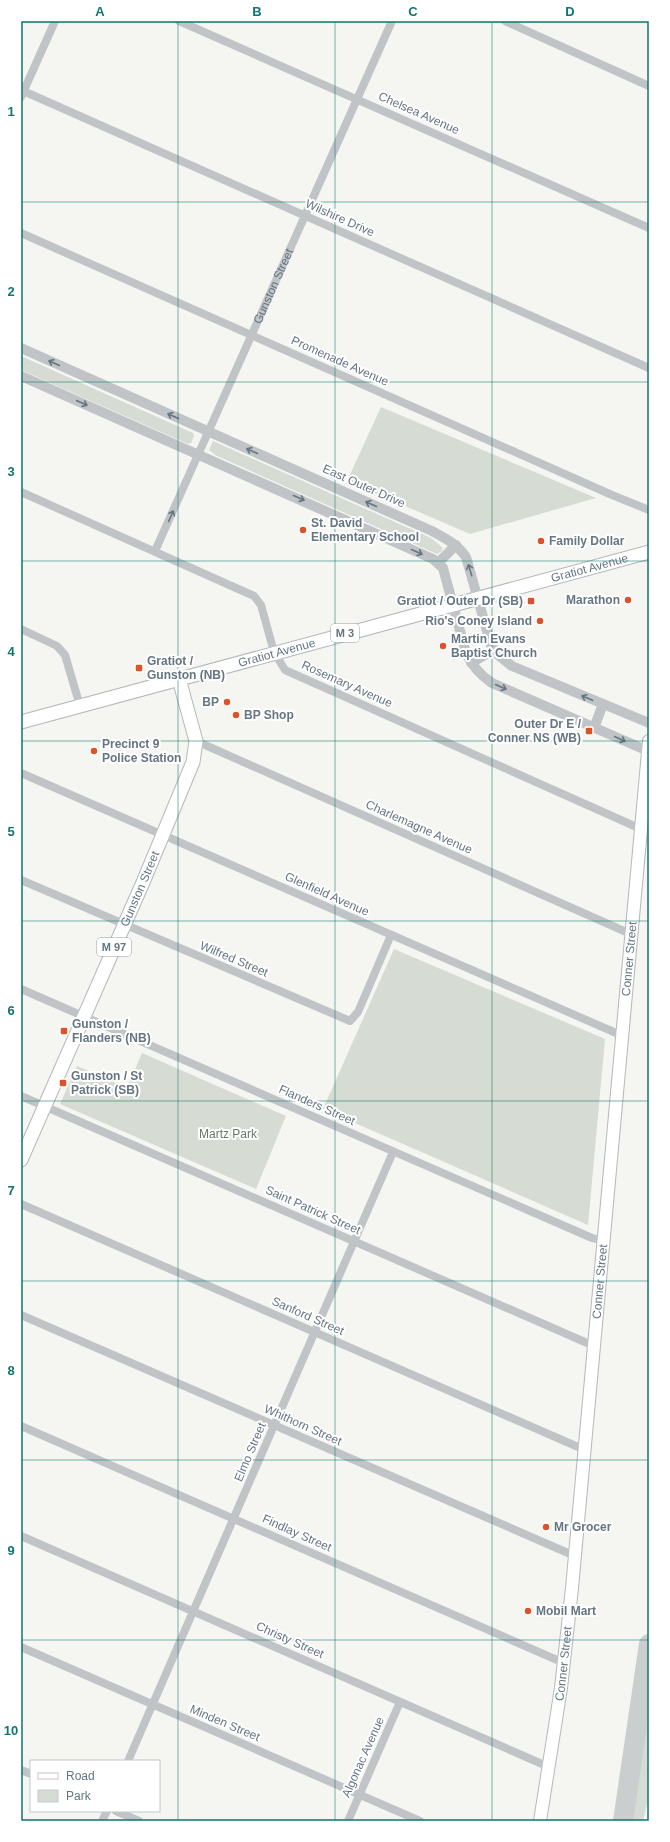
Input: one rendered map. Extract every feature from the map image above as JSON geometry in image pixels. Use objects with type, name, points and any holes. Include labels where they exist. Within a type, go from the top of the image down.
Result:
[{"type":"main road","name":"Gratiot Avenue","points":[[21,722],[274,652],[649,552]]},
{"type":"main road","name":"Gunston Street","points":[[21,1160],[163,835],[193,762],[196,741],[179,679]]},
{"type":"main road","name":"Conner Street","points":[[540,1821],[564,1663],[575,1556],[633,935],[648,746]]},
{"type":"street","points":[[22,93],[55,21]]},
{"type":"street","name":"Chelsea Avenue","points":[[178,21],[649,228]]},
{"type":"street","name":"Gunston Street","points":[[155,551],[392,21]]},
{"type":"street","points":[[505,21],[649,86]]},
{"type":"street","name":"Wilshire Drive","points":[[22,93],[649,368]]},
{"type":"street","name":"Promenade Avenue","points":[[21,233],[612,495],[649,510]]},
{"type":"street","name":"East Outer Drive","points":[[21,348],[432,531],[456,545],[466,557],[491,645],[503,660],[512,666],[649,723]]},
{"type":"street","points":[[21,376],[433,558],[442,568],[448,583],[466,652],[471,663],[480,674],[492,683],[594,728],[648,746]]},
{"type":"street","name":"Rosemary Avenue","points":[[21,492],[254,596],[262,605],[274,652],[285,670],[641,829]]},
{"type":"street","points":[[438,563],[456,545]]},
{"type":"street","points":[[21,629],[57,646],[65,655],[69,664],[80,706]]},
{"type":"street","points":[[471,663],[494,650]]},
{"type":"street","points":[[594,728],[603,704]]},
{"type":"street","name":"Charlemagne Avenue","points":[[196,741],[633,935]]},
{"type":"street","name":"Glenfield Avenue","points":[[21,773],[623,1036]]},
{"type":"street","name":"Wilfred Street","points":[[21,880],[350,1021],[358,1012],[391,935]]},
{"type":"street","name":"Flanders Street","points":[[21,988],[393,1152],[592,1238],[604,1241]]},
{"type":"street","name":"Saint Patrick Street","points":[[21,1096],[594,1346]]},
{"type":"street","name":"Elmo Street","points":[[128,1760],[393,1152]]},
{"type":"street","name":"Sanford Street","points":[[21,1204],[585,1450]]},
{"type":"street","name":"Whithorn Street","points":[[21,1314],[575,1556]]},
{"type":"street","name":"Findlay Street","points":[[21,1426],[564,1663]]},
{"type":"street","name":"Christy Street","points":[[21,1536],[549,1767]]},
{"type":"street","name":"Minden Street","points":[[21,1647],[420,1821]]},
{"type":"street","name":"Algonac Avenue","points":[[348,1821],[400,1702]]},
{"type":"street","points":[[118,1812],[139,1821]]},
{"type":"green space","points":[[21,356],[193,433],[194,436],[191,443],[188,444],[21,370]]},
{"type":"green space","points":[[381,407],[596,498],[470,534],[347,481]]},
{"type":"green space","points":[[213,441],[431,538],[442,547],[442,551],[437,554],[215,455],[209,450]]},
{"type":"green space","points":[[394,949],[605,1039],[588,1225],[323,1109]]},
{"type":"green space","name":"Martz Park","points":[[142,1053],[286,1116],[256,1189],[60,1104],[77,1066],[127,1088]]},
{"type":"green space","points":[[649,1700],[649,1795],[643,1821],[631,1821]]},
{"type":"taxiway","points":[[623,1821],[649,1644]]},
{"type":"place","name":"St. David Elementary School","points":[[303,530]]},
{"type":"place","name":"Family Dollar","points":[[541,541]]},
{"type":"place","name":"Marathon","points":[[628,600]]},
{"type":"place","name":"Gratiot / Outer Dr (SB)","points":[[531,601]]},
{"type":"place","name":"Rio's Coney Island","points":[[540,621]]},
{"type":"place","name":"Martin Evans Baptist Church","points":[[443,646]]},
{"type":"place","name":"Gratiot / Gunston (NB)","points":[[139,668]]},
{"type":"place","name":"BP","points":[[227,702]]},
{"type":"place","name":"BP Shop","points":[[236,715]]},
{"type":"place","name":"Outer Dr E / Conner NS (WB)","points":[[589,731]]},
{"type":"place","name":"Precinct 9 Police Station","points":[[94,751]]},
{"type":"place","name":"Gunston / Flanders (NB)","points":[[64,1031]]},
{"type":"place","name":"Gunston / St Patrick (SB)","points":[[63,1083]]},
{"type":"place","name":"Mr Grocer","points":[[546,1527]]},
{"type":"place","name":"Mobil Mart","points":[[528,1611]]}]
